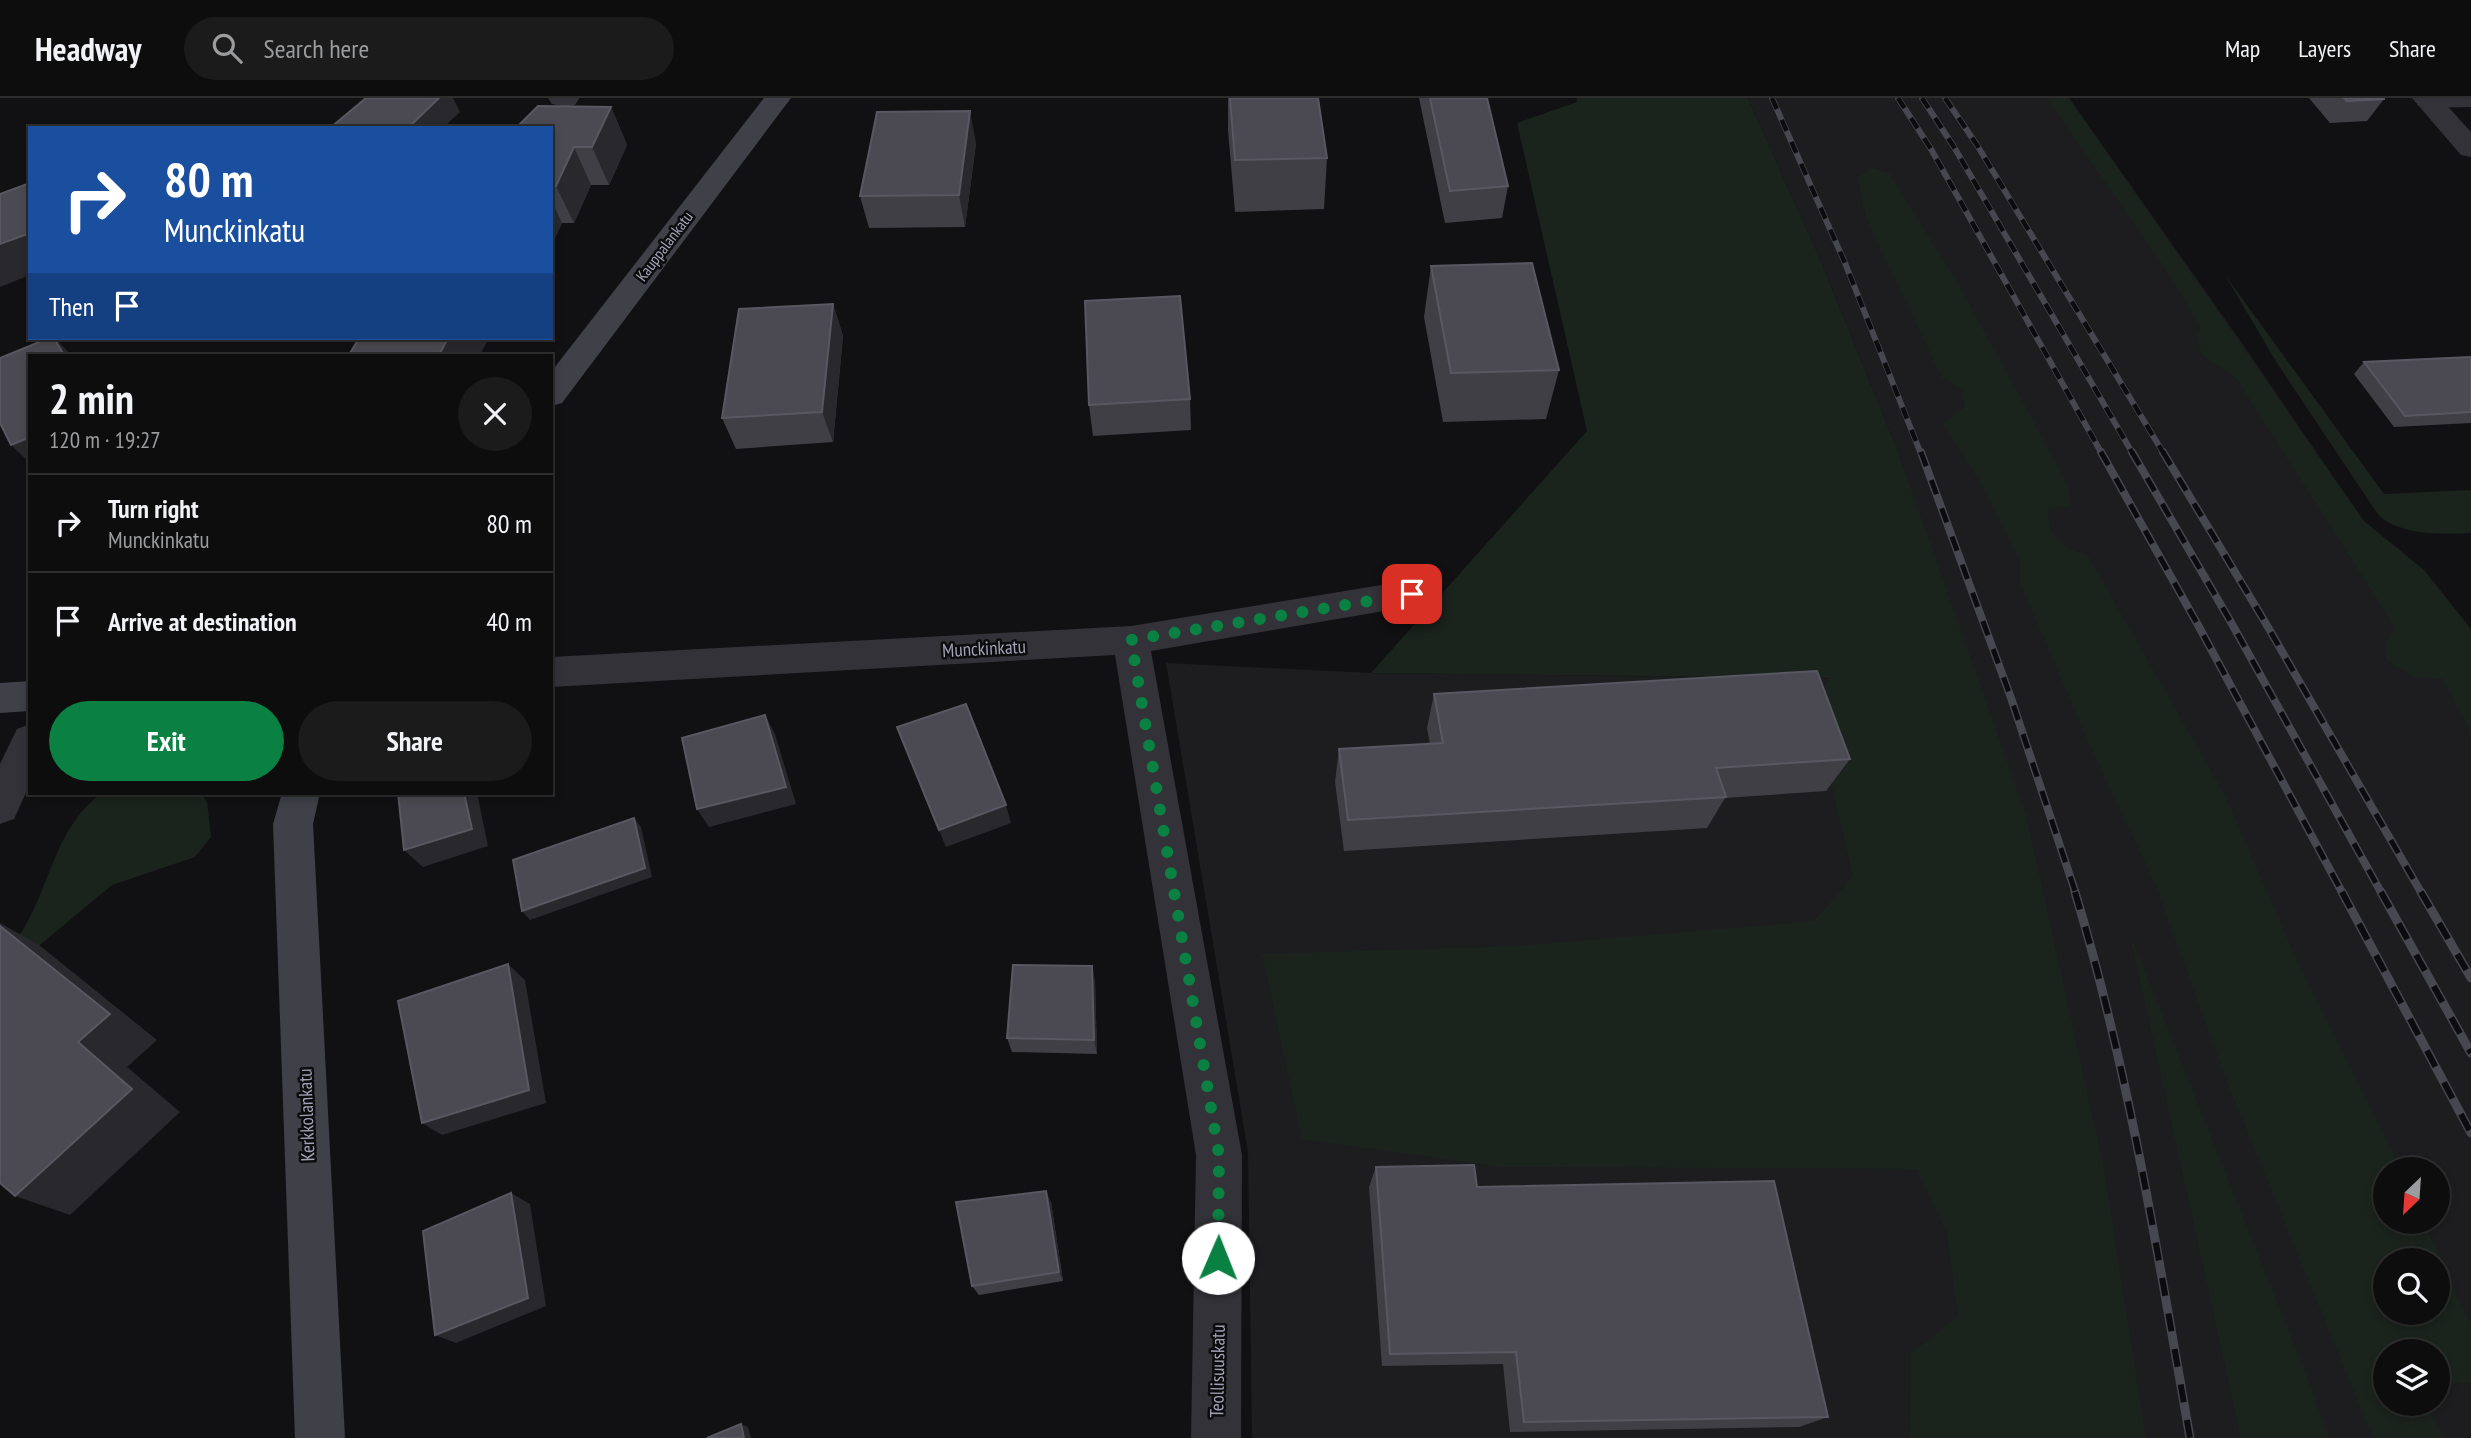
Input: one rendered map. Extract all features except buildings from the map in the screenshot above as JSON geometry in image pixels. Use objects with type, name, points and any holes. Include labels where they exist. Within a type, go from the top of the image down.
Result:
[{"type":"main road","name":"Kauppalankatu","points":[[553,392],[778,98]]},
{"type":"main road","points":[[0,698],[28,696]]},
{"type":"main road","name":"Kerkkolankatu","points":[[300,795],[293,824],[320,1438]]},
{"type":"street","points":[[2426,99],[2471,99]]},
{"type":"street","points":[[2426,99],[2471,149]]},
{"type":"street","name":"Munckinkatu","points":[[553,672],[1131,640],[1412,594]]},
{"type":"street","name":"Teollisuuskatu","points":[[1131,640],[1219,1155],[1216,1438]]},
{"type":"street","points":[[0,807],[28,744]]},
{"type":"shaded area","points":[[1577,98],[1748,98],[1820,259],[1898,451],[2026,815],[2103,1163],[2146,1438],[1910,1438],[1911,1354],[1958,1316],[1947,1234],[1917,1169],[1502,1167],[1302,1139],[1262,954],[1516,946],[1814,921],[1853,876],[1814,711],[1829,678],[1371,673],[1587,431],[1517,123],[1577,102]]},
{"type":"shaded area","points":[[1748,98],[2069,98],[2249,353],[2471,680],[2471,1438],[1252,1438],[1248,1152],[1166,663],[1371,673],[1977,680],[1898,451],[1820,259]]},
{"type":"shaded area","points":[[2047,98],[2069,98],[2364,521],[2424,570],[2471,629],[2471,732],[2443,679],[2414,677],[2387,661],[2386,641],[2396,629],[2236,378],[2203,356],[2196,339],[2201,328],[2168,273]]},
{"type":"shaded area","points":[[1872,168],[1889,173],[1957,282],[2068,487],[2071,506],[2049,508],[2053,534],[2063,544],[2088,556],[2226,797],[2299,965],[2395,1157],[2373,1157],[2373,1234],[2429,1234],[2436,1248],[2373,1248],[2373,1325],[2450,1325],[2450,1280],[2471,1327],[2471,1382],[2450,1384],[2450,1339],[2373,1339],[2373,1416],[2432,1416],[2443,1438],[2373,1438],[2227,1082],[2156,886],[2090,746],[2019,580],[2020,560],[1982,485],[1943,424],[1965,407],[1961,388],[1942,378],[1866,218],[1857,177]]},
{"type":"shaded area","points":[[2225,275],[2384,494],[2471,490],[2471,533],[2414,531],[2393,525],[2381,517],[2277,363]]},
{"type":"shaded area","points":[[101,795],[202,795],[207,802],[211,837],[195,857],[112,885],[0,978],[0,958],[19,936],[64,839],[87,806]]},
{"type":"shaded area","points":[[2129,931],[2310,1384],[2329,1438],[2241,1438]]},
{"type":"railway","points":[[1772,98],[1845,263],[1921,454]]},
{"type":"railway","points":[[1898,98],[1931,149],[2102,454]]},
{"type":"railway","points":[[1922,98],[1954,147],[2133,454]]},
{"type":"railway","points":[[1945,98],[1977,145],[2164,454]]},
{"type":"railway","points":[[1921,452],[2011,698],[2076,894]]},
{"type":"railway","points":[[2101,452],[2343,894]]},
{"type":"railway","points":[[2132,452],[2232,624],[2382,894]]},
{"type":"railway","points":[[2163,452],[2422,894]]},
{"type":"railway","points":[[2075,892],[2127,1095],[2190,1438]]},
{"type":"railway","points":[[2342,892],[2471,1133]]},
{"type":"railway","points":[[2381,892],[2471,1053]]},
{"type":"railway","points":[[2421,892],[2471,978]]},
{"type":"route","points":[[1218,1258],[1219,1155],[1131,640],[1412,594]]}]
